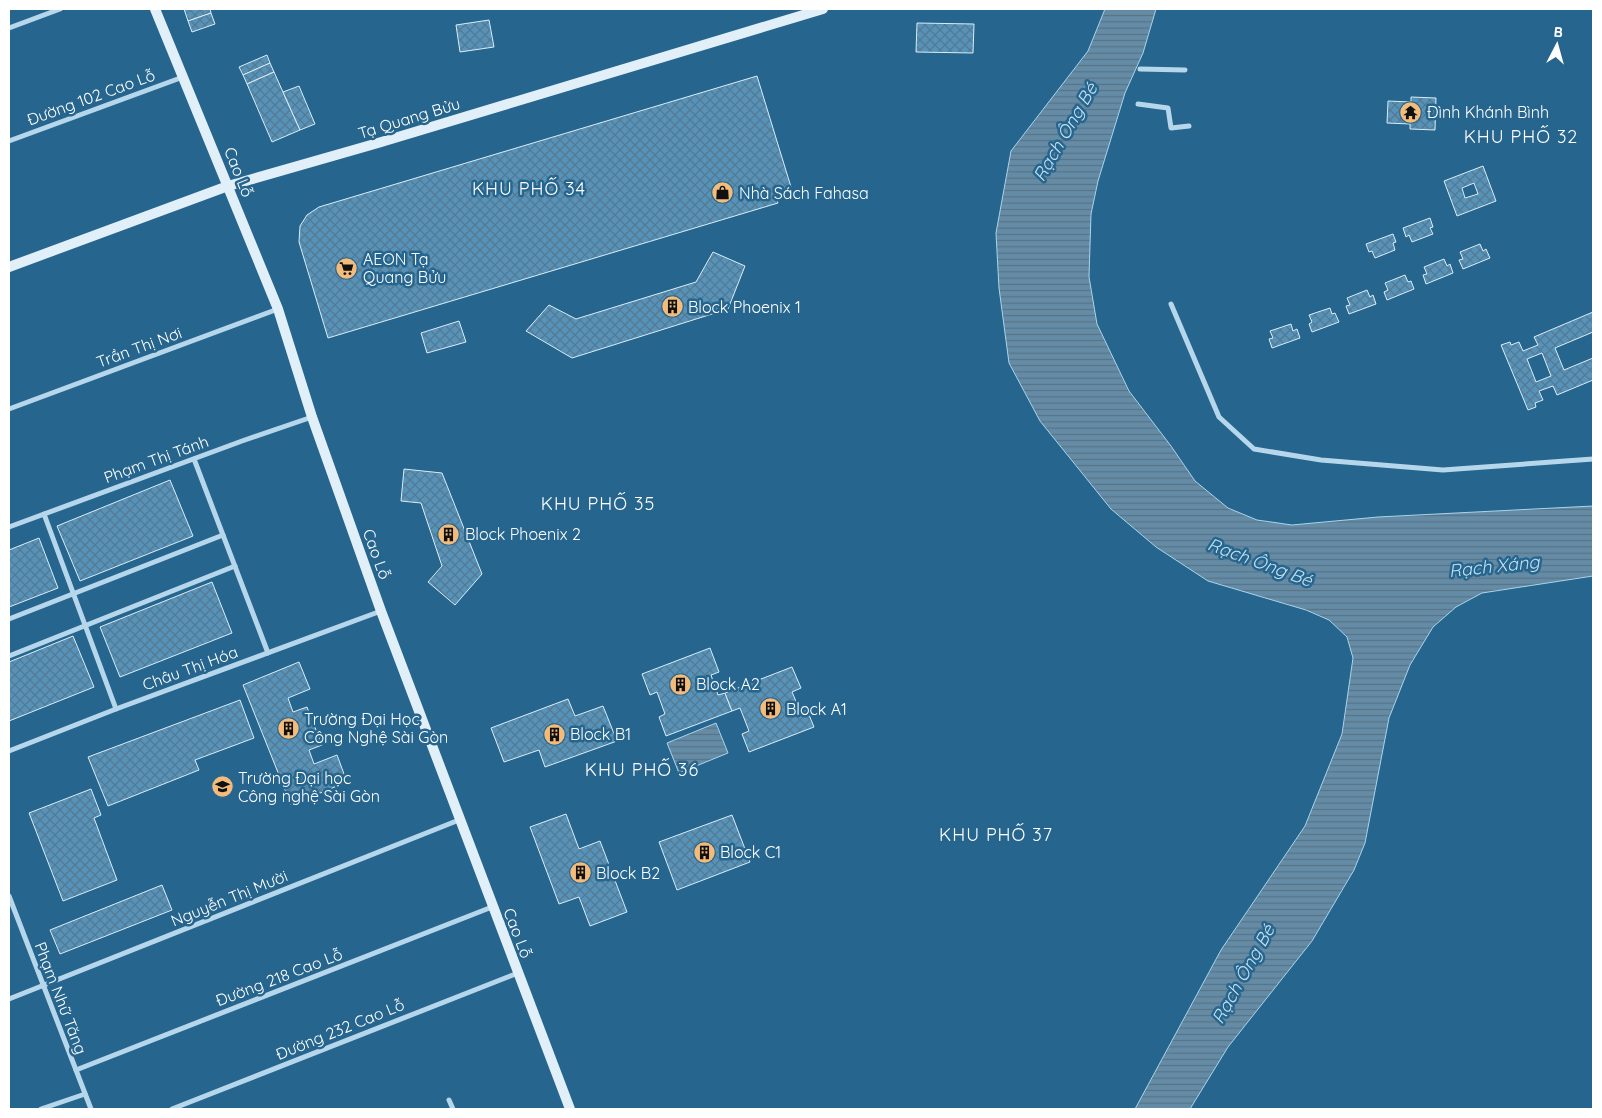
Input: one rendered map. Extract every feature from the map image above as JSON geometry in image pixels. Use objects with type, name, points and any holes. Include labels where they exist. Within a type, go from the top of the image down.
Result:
[{"type":"street","points":[[9,28],[60,9]]},
{"type":"street","name":"Cao Lỗ","points":[[155,9],[278,309],[312,416],[381,611],[570,1109]]},
{"type":"street","name":"Tạ Quang Bửu","points":[[9,267],[228,186],[378,143],[823,9]]},
{"type":"street","points":[[1140,69],[1185,70]]},
{"type":"street","name":"Đường 102 Cao Lỗ","points":[[9,141],[183,77]]},
{"type":"street","points":[[1138,104],[1168,108],[1170,128],[1189,126]]},
{"type":"street","points":[[1171,304],[1219,416],[1254,449],[1321,460],[1444,470],[1593,459]]},
{"type":"street","name":"Trần Thị Nơi","points":[[9,409],[278,309]]},
{"type":"street","name":"Phạm Thị Tánh","points":[[9,527],[312,416]]},
{"type":"street","points":[[194,458],[268,653]]},
{"type":"street","points":[[44,514],[116,708]]},
{"type":"street","points":[[9,619],[223,535]]},
{"type":"street","points":[[9,656],[235,566]]},
{"type":"street","name":"Châu Thị Hóa","points":[[9,751],[116,708],[381,611]]},
{"type":"street","name":"Nguyễn Thị Mười","points":[[9,999],[459,820]]},
{"type":"street","name":"Phạm Nhữ Tăng","points":[[9,896],[91,1109]]},
{"type":"street","name":"Đường 218 Cao Lỗ","points":[[76,1070],[492,907]]},
{"type":"street","name":"Đường 232 Cao Lỗ","points":[[172,1109],[518,973]]},
{"type":"street","points":[[41,1109],[85,1094]]},
{"type":"street","points":[[449,1100],[453,1109]]},
{"type":"water","points":[[1105,9],[1156,9],[1143,53],[1125,93],[1098,181],[1091,214],[1089,277],[1097,324],[1129,391],[1195,481],[1228,508],[1257,520],[1292,525],[1378,517],[1593,506],[1593,576],[1482,593],[1456,607],[1433,627],[1410,665],[1389,718],[1365,843],[1354,870],[1312,941],[1228,1047],[1190,1109],[1135,1109],[1221,950],[1305,826],[1342,734],[1353,658],[1347,637],[1329,620],[1306,610],[1208,581],[1156,547],[1111,509],[1040,421],[1009,363],[999,288],[996,233],[1011,151],[1088,51]]},
{"type":"water","points":[[716,723],[728,753],[679,773],[667,743]]},
{"type":"building","points":[[184,9],[210,9],[211,13],[188,21]]},
{"type":"building","points":[[211,13],[215,24],[192,32],[188,21]]},
{"type":"building","points":[[489,20],[494,47],[460,52],[456,25]]},
{"type":"building","points":[[917,23],[974,24],[973,53],[916,52]]},
{"type":"building","points":[[267,55],[270,63],[243,75],[239,67]]},
{"type":"building","points":[[270,63],[274,72],[247,84],[243,75]]},
{"type":"building","points":[[274,72],[300,130],[272,142],[247,84]]},
{"type":"building","points":[[757,76],[791,187],[774,192],[778,203],[328,338],[299,242],[300,226],[307,215],[319,207]]},
{"type":"building","points":[[299,86],[315,124],[300,130],[283,92]]},
{"type":"building","name":"Đình Khánh Bình","points":[[1411,97],[1436,98],[1435,130],[1410,129],[1410,124],[1387,123],[1388,101],[1411,102]]},
{"type":"building","points":[[1483,166],[1496,201],[1457,216],[1444,181]],"holes":[[[1474,183],[1478,194],[1465,198],[1462,188]]]},
{"type":"building","points":[[1430,218],[1433,227],[1430,228],[1433,234],[1412,242],[1409,235],[1406,237],[1403,228]]},
{"type":"building","points":[[1393,234],[1396,242],[1393,243],[1395,250],[1375,258],[1372,251],[1369,252],[1366,244]]},
{"type":"building","points":[[1480,244],[1483,251],[1486,249],[1490,258],[1463,269],[1459,260],[1463,259],[1460,252]]},
{"type":"building","name":"Block Phoenix 1","points":[[713,252],[745,266],[728,309],[572,358],[526,331],[549,305],[576,319],[696,282]]},
{"type":"building","points":[[1444,259],[1447,266],[1450,264],[1453,273],[1426,284],[1423,275],[1427,274],[1424,267]]},
{"type":"building","points":[[1405,275],[1408,282],[1411,281],[1414,289],[1387,300],[1384,292],[1388,290],[1385,283]]},
{"type":"building","points":[[1367,290],[1370,297],[1373,295],[1376,304],[1349,314],[1346,306],[1350,305],[1347,298]]},
{"type":"building","points":[[1330,308],[1332,314],[1335,313],[1339,322],[1312,332],[1309,324],[1312,322],[1309,315]]},
{"type":"building","points":[[1593,312],[1593,332],[1555,348],[1564,370],[1593,358],[1593,380],[1557,395],[1553,386],[1539,391],[1543,400],[1535,403],[1536,407],[1528,410],[1501,345],[1510,342],[1511,345],[1519,342],[1523,351],[1538,345],[1534,337]],"holes":[[[1542,353],[1551,376],[1536,382],[1527,359]]]},
{"type":"building","points":[[459,321],[466,342],[427,353],[421,333]]},
{"type":"building","points":[[1291,324],[1293,331],[1297,329],[1300,338],[1272,348],[1269,339],[1273,338],[1270,331]]},
{"type":"building","name":"Block Phoenix 2","points":[[404,469],[442,473],[482,574],[455,605],[428,582],[442,566],[421,503],[401,501]]},
{"type":"building","points":[[170,480],[193,536],[80,581],[57,526]]},
{"type":"building","points":[[39,538],[58,588],[9,607],[9,550]]},
{"type":"building","points":[[212,582],[232,633],[120,677],[100,627]]},
{"type":"building","points":[[73,636],[94,687],[9,721],[9,662]]},
{"type":"building","name":"Block A2","points":[[710,648],[719,672],[711,675],[718,695],[725,693],[732,711],[666,736],[659,717],[665,714],[657,692],[650,695],[642,674]]},
{"type":"building","name":"Trường Đại Học Công Nghệ Sài Gòn","points":[[299,662],[310,689],[288,698],[293,712],[307,707],[322,745],[309,750],[314,764],[337,755],[347,782],[291,805],[243,685]]},
{"type":"building","name":"Block A1","points":[[792,667],[801,688],[792,692],[801,713],[807,710],[814,727],[749,752],[742,734],[749,731],[740,708],[732,711],[725,693]]},
{"type":"building","name":"Block B1","points":[[568,699],[575,716],[603,706],[617,741],[545,767],[539,750],[504,762],[491,728]]},
{"type":"building","points":[[240,700],[254,738],[195,760],[199,770],[108,806],[88,757]]},
{"type":"building","points":[[91,789],[101,815],[94,818],[117,880],[63,901],[29,813]]},
{"type":"building","name":"Block B2","points":[[566,814],[579,849],[600,841],[627,912],[590,926],[579,897],[559,904],[530,827]]},
{"type":"building","name":"Block C1","points":[[732,815],[750,862],[677,890],[659,842]]},
{"type":"building","points":[[162,885],[172,910],[60,954],[50,930]]},
{"type":"place","name":"Đình Khánh Bình","points":[[1411,112]]},
{"type":"place","name":"Nhà Sách Fahasa","points":[[723,193]]},
{"type":"place","name":"AEON Tạ Quang Bửu","points":[[347,268]]},
{"type":"place","name":"Block Phoenix 1","points":[[672,307]]},
{"type":"place","name":"Block Phoenix 2","points":[[449,534]]},
{"type":"place","name":"Block A2","points":[[680,684]]},
{"type":"place","name":"Block A1","points":[[770,709]]},
{"type":"place","name":"Trường Đại Học Công Nghệ Sài Gòn","points":[[288,728]]},
{"type":"place","name":"Block B1","points":[[554,734]]},
{"type":"place","name":"Trường Đại học Công nghệ Sài Gòn","points":[[222,787]]},
{"type":"place","name":"Block C1","points":[[704,852]]},
{"type":"place","name":"Block B2","points":[[580,873]]},
{"type":"district","name":"KHU PHỐ 32","points":[[1521,136]]},
{"type":"district","name":"KHU PHỐ 34","points":[[529,188]]},
{"type":"district","name":"KHU PHỐ 35","points":[[598,503]]},
{"type":"district","name":"KHU PHỐ 36","points":[[642,769]]},
{"type":"district","name":"KHU PHỐ 37","points":[[996,834]]},
{"type":"water label","name":"Rạch Ông Bé","points":[[1065,132]]},
{"type":"water label","name":"Rạch Ông Bé","points":[[1260,562]]},
{"type":"water label","name":"Rạch Xáng","points":[[1494,566]]},
{"type":"water label","name":"Rạch Ông Bé","points":[[1243,974]]}]
